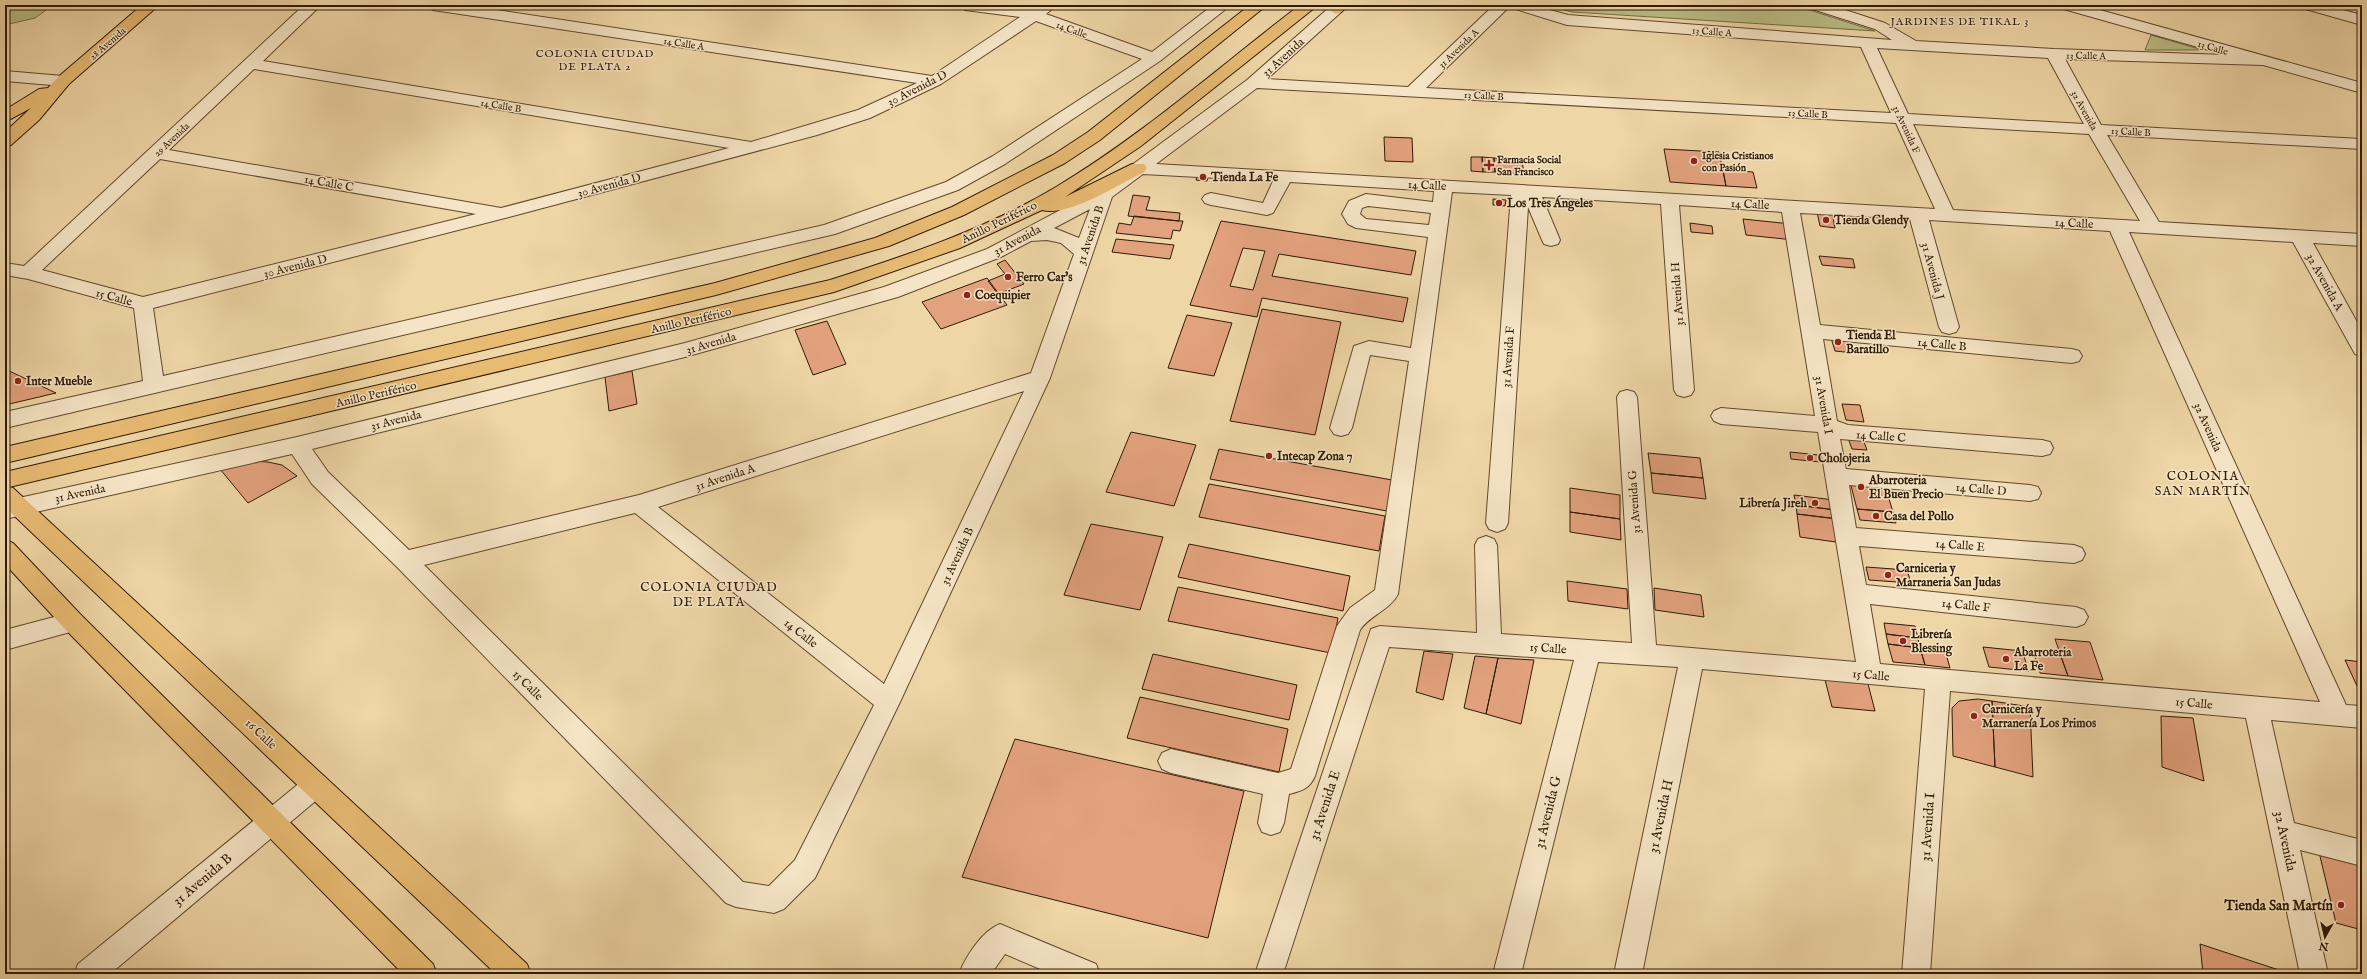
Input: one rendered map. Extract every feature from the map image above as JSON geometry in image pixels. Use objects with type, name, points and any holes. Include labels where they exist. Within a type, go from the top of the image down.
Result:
[{"type":"main road","name":"28 Avenida","points":[[5,140],[33,116],[63,81],[151,5]]},
{"type":"main road","name":"Anillo Periférico","points":[[5,455],[716,289],[882,242],[958,211],[1059,159],[1094,136],[1259,5]]},
{"type":"main road","name":"Anillo Periférico","points":[[5,480],[834,286],[908,262],[1024,213],[1108,161],[1310,5]]},
{"type":"main road","name":"28 Avenida","points":[[5,117],[63,81]]},
{"type":"main road","points":[[1024,213],[1072,201],[1138,168]]},
{"type":"main road","name":"16 Calle","points":[[8,501],[316,785],[517,974]]},
{"type":"main road","points":[[5,549],[73,622],[423,974]]},
{"type":"street","name":"29 Avenida","points":[[28,273],[313,5]]},
{"type":"street","name":"14 Calle A","points":[[433,5],[935,81]]},
{"type":"street","name":"14 Calle","points":[[965,5],[1035,15],[1154,58]]},
{"type":"street","name":"30 Avenida D","points":[[143,304],[503,213],[811,131],[864,114],[935,81],[1049,5]]},
{"type":"street","points":[[5,420],[154,387],[829,230],[952,186],[999,160],[1154,58],[1223,5]]},
{"type":"street","name":"31 Avenida A","points":[[1413,91],[1503,5]]},
{"type":"street","name":"13 Calle A","points":[[1515,5],[1566,20],[1867,43],[1911,44],[2054,54],[2123,38],[2262,62]]},
{"type":"street","name":"13 Calle A","points":[[1814,5],[1880,26],[1911,44]]},
{"type":"street","name":"13 Calle","points":[[2065,5],[2123,38],[2262,62],[2362,88]]},
{"type":"street","points":[[2307,5],[2362,20]]},
{"type":"street","name":"31 Avenida","points":[[8,501],[297,445],[685,350],[891,292],[994,253],[1104,194],[1138,168],[1197,127],[1253,83],[1338,6]]},
{"type":"street","name":"31 Avenida F","points":[[1867,43],[1947,216]]},
{"type":"street","name":"32 Avenida","points":[[2054,54],[2095,129],[2153,228]]},
{"type":"street","name":"14 Calle B","points":[[251,64],[752,146]]},
{"type":"street","points":[[5,76],[63,81]]},
{"type":"street","name":"13 Calle B","points":[[1253,83],[2362,144]]},
{"type":"street","name":"14 Calle C","points":[[156,153],[503,213]]},
{"type":"street","name":"14 Calle","points":[[1138,168],[2362,240]]},
{"type":"street","points":[[1211,199],[1267,209],[1284,177]]},
{"type":"street","points":[[1171,761],[1278,785],[1295,781],[1302,776],[1349,626],[1361,610],[1378,601],[1386,594],[1444,186]]},
{"type":"street","points":[[1525,190],[1551,240]]},
{"type":"street","name":"31 Avenida F","points":[[1496,523],[1525,190]]},
{"type":"street","name":"31 Avenida B","points":[[774,900],[805,869],[888,702],[1040,378],[1104,194]]},
{"type":"street","name":"31 Avenida H","points":[[1670,199],[1684,390]]},
{"type":"street","points":[[1438,232],[1362,224],[1354,220],[1351,214],[1355,204],[1366,200],[1441,209]]},
{"type":"street","name":"31 Avenida I","points":[[1790,206],[1870,675]]},
{"type":"street","name":"31 Avenida J","points":[[1918,214],[1949,327]]},
{"type":"street","name":"32 Avenida","points":[[2117,226],[2351,717]]},
{"type":"street","points":[[1026,235],[1048,233],[1060,234],[1071,239],[1084,254]]},
{"type":"street","name":"32 Avenida A","points":[[2300,237],[2362,349]]},
{"type":"street","name":"15 Calle","points":[[5,269],[28,273],[143,304],[154,387]]},
{"type":"street","name":"14 Calle B","points":[[1811,331],[2072,356]]},
{"type":"street","points":[[1341,428],[1361,351],[1370,348],[1420,356]]},
{"type":"street","name":"31 Avenida A","points":[[405,560],[639,504],[1040,378]]},
{"type":"street","name":"31 Avenida G","points":[[1627,397],[1645,655]]},
{"type":"street","name":"14 Calle C","points":[[1721,416],[1827,425],[1845,434],[2042,448]]},
{"type":"street","name":"15 Calle","points":[[297,445],[320,478],[405,560],[736,894],[774,900]]},
{"type":"street","name":"14 Calle D","points":[[1836,476],[2030,493]]},
{"type":"street","name":"14 Calle","points":[[639,504],[888,702]]},
{"type":"street","name":"14 Calle E","points":[[1846,536],[2074,554]]},
{"type":"street","points":[[1486,545],[1488,644]]},
{"type":"street","name":"14 Calle F","points":[[1856,593],[2076,617]]},
{"type":"street","points":[[5,640],[73,622]]},
{"type":"street","name":"15 Calle","points":[[1380,636],[1692,658],[2351,717]]},
{"type":"street","name":"31 Avenida E","points":[[1269,974],[1380,636]]},
{"type":"street","name":"31 Avenida G","points":[[1507,974],[1588,651]]},
{"type":"street","name":"31 Avenida H","points":[[1628,974],[1692,658]]},
{"type":"street","name":"31 Avenida I","points":[[1916,974],[1938,681]]},
{"type":"street","name":"32 Avenida","points":[[2256,708],[2314,974]]},
{"type":"street","name":"31 Avenida B","points":[[88,974],[316,785]]},
{"type":"street","points":[[1271,823],[1278,785]]},
{"type":"street","points":[[2284,833],[2362,853]]},
{"type":"street","points":[[973,974],[1000,938],[1086,974]]},
{"type":"green space","points":[[5,5],[53,5],[35,18],[5,25]]},
{"type":"green space","points":[[1545,5],[1794,5],[1875,31],[1572,12]]},
{"type":"green space","points":[[2151,35],[2203,50],[2145,50]]},
{"type":"building","points":[[1384,137],[1412,138],[1413,162],[1385,161]]},
{"type":"building","name":"Iglesia Cristianos con Pasión","points":[[1664,149],[1719,152],[1726,186],[1670,182]]},
{"type":"building","points":[[1471,157],[1482,157],[1483,172],[1471,171]]},
{"type":"building","name":"Farmacia Social San Francisco","points":[[1482,157],[1494,158],[1495,172],[1483,172]]},
{"type":"building","points":[[1494,158],[1522,160],[1524,174],[1495,172]]},
{"type":"building","points":[[1723,170],[1753,172],[1757,188],[1726,186]]},
{"type":"building","name":"Tienda La Fe","points":[[1198,172],[1209,173],[1207,181],[1196,180]]},
{"type":"building","points":[[1133,195],[1150,197],[1146,210],[1180,213],[1179,221],[1128,216]]},
{"type":"building","name":"Los Tres Ángeles","points":[[1493,199],[1506,200],[1505,206],[1493,205]]},
{"type":"building","name":"Tienda Glendy","points":[[1817,212],[1832,213],[1835,228],[1820,226]]},
{"type":"building","points":[[1134,216],[1183,221],[1180,231],[1173,230],[1171,239],[1116,233],[1119,223],[1131,225]]},
{"type":"building","points":[[1743,219],[1791,224],[1794,240],[1746,235]]},
{"type":"building","points":[[1221,221],[1416,251],[1411,275],[1279,254],[1272,276],[1408,298],[1403,322],[1262,298],[1257,317],[1190,305]],"holes":[[[1243,248],[1265,251],[1253,290],[1230,286]]]},
{"type":"building","points":[[1690,223],[1712,226],[1713,234],[1691,232]]},
{"type":"building","points":[[1116,239],[1174,245],[1170,259],[1112,252]]},
{"type":"building","points":[[1819,256],[1853,259],[1855,268],[1822,265]]},
{"type":"building","name":"Ferro Car's","points":[[1005,260],[1024,284],[998,294],[988,281],[1005,274],[997,264]]},
{"type":"building","points":[[987,278],[1007,305],[941,329],[922,302]]},
{"type":"building","points":[[1262,309],[1341,322],[1315,435],[1230,421]]},
{"type":"building","points":[[1187,315],[1232,323],[1214,376],[1168,368]]},
{"type":"building","points":[[827,321],[846,364],[813,375],[795,330]]},
{"type":"building","points":[[1831,338],[1850,339],[1854,353],[1835,351]]},
{"type":"building","name":"Inter Mueble","points":[[5,369],[56,393],[5,405]]},
{"type":"building","points":[[632,371],[637,404],[609,411],[605,377]]},
{"type":"building","points":[[1842,404],[1860,405],[1864,422],[1846,420]]},
{"type":"building","points":[[1131,432],[1196,445],[1174,506],[1106,492]]},
{"type":"building","points":[[1848,438],[1863,439],[1867,450],[1852,449]]},
{"type":"building","points":[[1219,449],[1392,480],[1387,511],[1210,479]]},
{"type":"building","name":"Cholojeria","points":[[1790,452],[1828,456],[1830,463],[1791,459]]},
{"type":"building","points":[[1648,453],[1700,458],[1703,478],[1651,473]]},
{"type":"building","points":[[253,461],[282,465],[297,476],[248,503],[220,469]]},
{"type":"building","points":[[1651,473],[1703,478],[1706,499],[1653,493]]},
{"type":"building","points":[[1850,482],[1885,486],[1893,512],[1857,509]]},
{"type":"building","points":[[1209,484],[1385,516],[1379,551],[1199,517]]},
{"type":"building","points":[[1570,488],[1620,495],[1620,519],[1570,512]]},
{"type":"building","name":"Librería Jireh","points":[[1794,495],[1834,500],[1836,510],[1796,505]]},
{"type":"building","points":[[1796,505],[1836,510],[1838,519],[1797,514]]},
{"type":"building","name":"Casa del Pollo","points":[[1857,509],[1893,512],[1896,523],[1860,520]]},
{"type":"building","points":[[1570,512],[1620,519],[1621,540],[1570,532]]},
{"type":"building","points":[[1797,514],[1838,519],[1843,543],[1800,537]]},
{"type":"building","points":[[1091,524],[1163,537],[1140,610],[1064,595]]},
{"type":"building","points":[[1189,544],[1350,576],[1343,611],[1178,577]]},
{"type":"building","name":"Carniceria y Marraneria San Judas","points":[[1866,567],[1907,570],[1911,583],[1869,580]]},
{"type":"building","points":[[1567,581],[1627,589],[1628,609],[1568,601]]},
{"type":"building","points":[[1178,587],[1338,618],[1331,653],[1168,621]]},
{"type":"building","points":[[1654,588],[1701,595],[1704,617],[1655,610]]},
{"type":"building","points":[[1884,623],[1915,626],[1918,638],[1886,634]]},
{"type":"building","name":"Librería Blessing","points":[[1886,634],[1918,638],[1920,648],[1888,644]]},
{"type":"building","points":[[2055,639],[2090,642],[2103,680],[2068,676]]},
{"type":"building","points":[[1888,644],[1920,648],[1925,665],[1893,662]]},
{"type":"building","name":"Abarroteria La Fe","points":[[1983,647],[2022,651],[2029,671],[1989,667]]},
{"type":"building","points":[[1920,648],[1945,650],[1950,668],[1925,665]]},
{"type":"building","points":[[1424,651],[1453,654],[1443,700],[1416,692]]},
{"type":"building","points":[[2033,651],[2060,654],[2068,676],[2040,673]]},
{"type":"building","points":[[1153,654],[1297,685],[1289,720],[1142,689]]},
{"type":"building","points":[[1475,656],[1498,658],[1486,714],[1464,708]]},
{"type":"building","points":[[1498,658],[1534,660],[1521,724],[1486,714]]},
{"type":"building","points":[[2345,660],[2362,662],[2362,687],[2357,686]]},
{"type":"building","points":[[1824,676],[1867,680],[1875,711],[1832,707]]},
{"type":"building","points":[[1140,697],[1288,729],[1279,772],[1127,738]]},
{"type":"building","points":[[1978,699],[1992,701],[1995,767],[1953,756],[1952,708],[1959,701]]},
{"type":"building","points":[[1992,701],[2030,707],[2033,777],[1995,767]]},
{"type":"building","points":[[2161,716],[2193,718],[2204,781],[2162,767]]},
{"type":"building","points":[[1015,739],[1244,791],[1208,938],[962,877]]},
{"type":"building","points":[[2318,848],[2362,860],[2362,930],[2336,923]]},
{"type":"building","points":[[2200,944],[2291,974],[2203,974]]},
{"type":"place","name":"Iglesia Cristianos con Pasión","points":[[1694,161]]},
{"type":"place","name":"Farmacia Social San Francisco","points":[[1489,165]]},
{"type":"place","name":"Tienda La Fe","points":[[1203,177]]},
{"type":"place","name":"Los Tres Ángeles","points":[[1499,203]]},
{"type":"place","name":"Tienda Glendy","points":[[1826,220]]},
{"type":"place","name":"Ferro Car's","points":[[1008,277]]},
{"type":"place","name":"Coequipier","points":[[967,295]]},
{"type":"place","name":"Tienda El Baratillo","points":[[1838,342]]},
{"type":"place","name":"Inter Mueble","points":[[18,381]]},
{"type":"place","name":"Intecap Zona 7","points":[[1269,456]]},
{"type":"place","name":"Cholojeria","points":[[1810,458]]},
{"type":"place","name":"Abarroteria El Buen Precio","points":[[1861,487]]},
{"type":"place","name":"Librería Jireh","points":[[1815,503]]},
{"type":"place","name":"Casa del Pollo","points":[[1876,516]]},
{"type":"place","name":"Carniceria y Marraneria San Judas","points":[[1888,575]]},
{"type":"place","name":"Librería Blessing","points":[[1903,641]]},
{"type":"place","name":"Abarroteria La Fe","points":[[2006,659]]},
{"type":"place","name":"Carnicería y Marranería Los Primos","points":[[1974,716]]},
{"type":"place","name":"Tienda San Martín","points":[[2341,905]]},
{"type":"district","name":"JARDINES DE TIKAL 3","points":[[1960,21]]},
{"type":"district","name":"COLONIA CIUDAD DE PLATA 2","points":[[595,59]]},
{"type":"district","name":"COLONIA SAN MARTÍN","points":[[2203,482]]},
{"type":"district","name":"COLONIA CIUDAD DE PLATA","points":[[709,594]]}]
